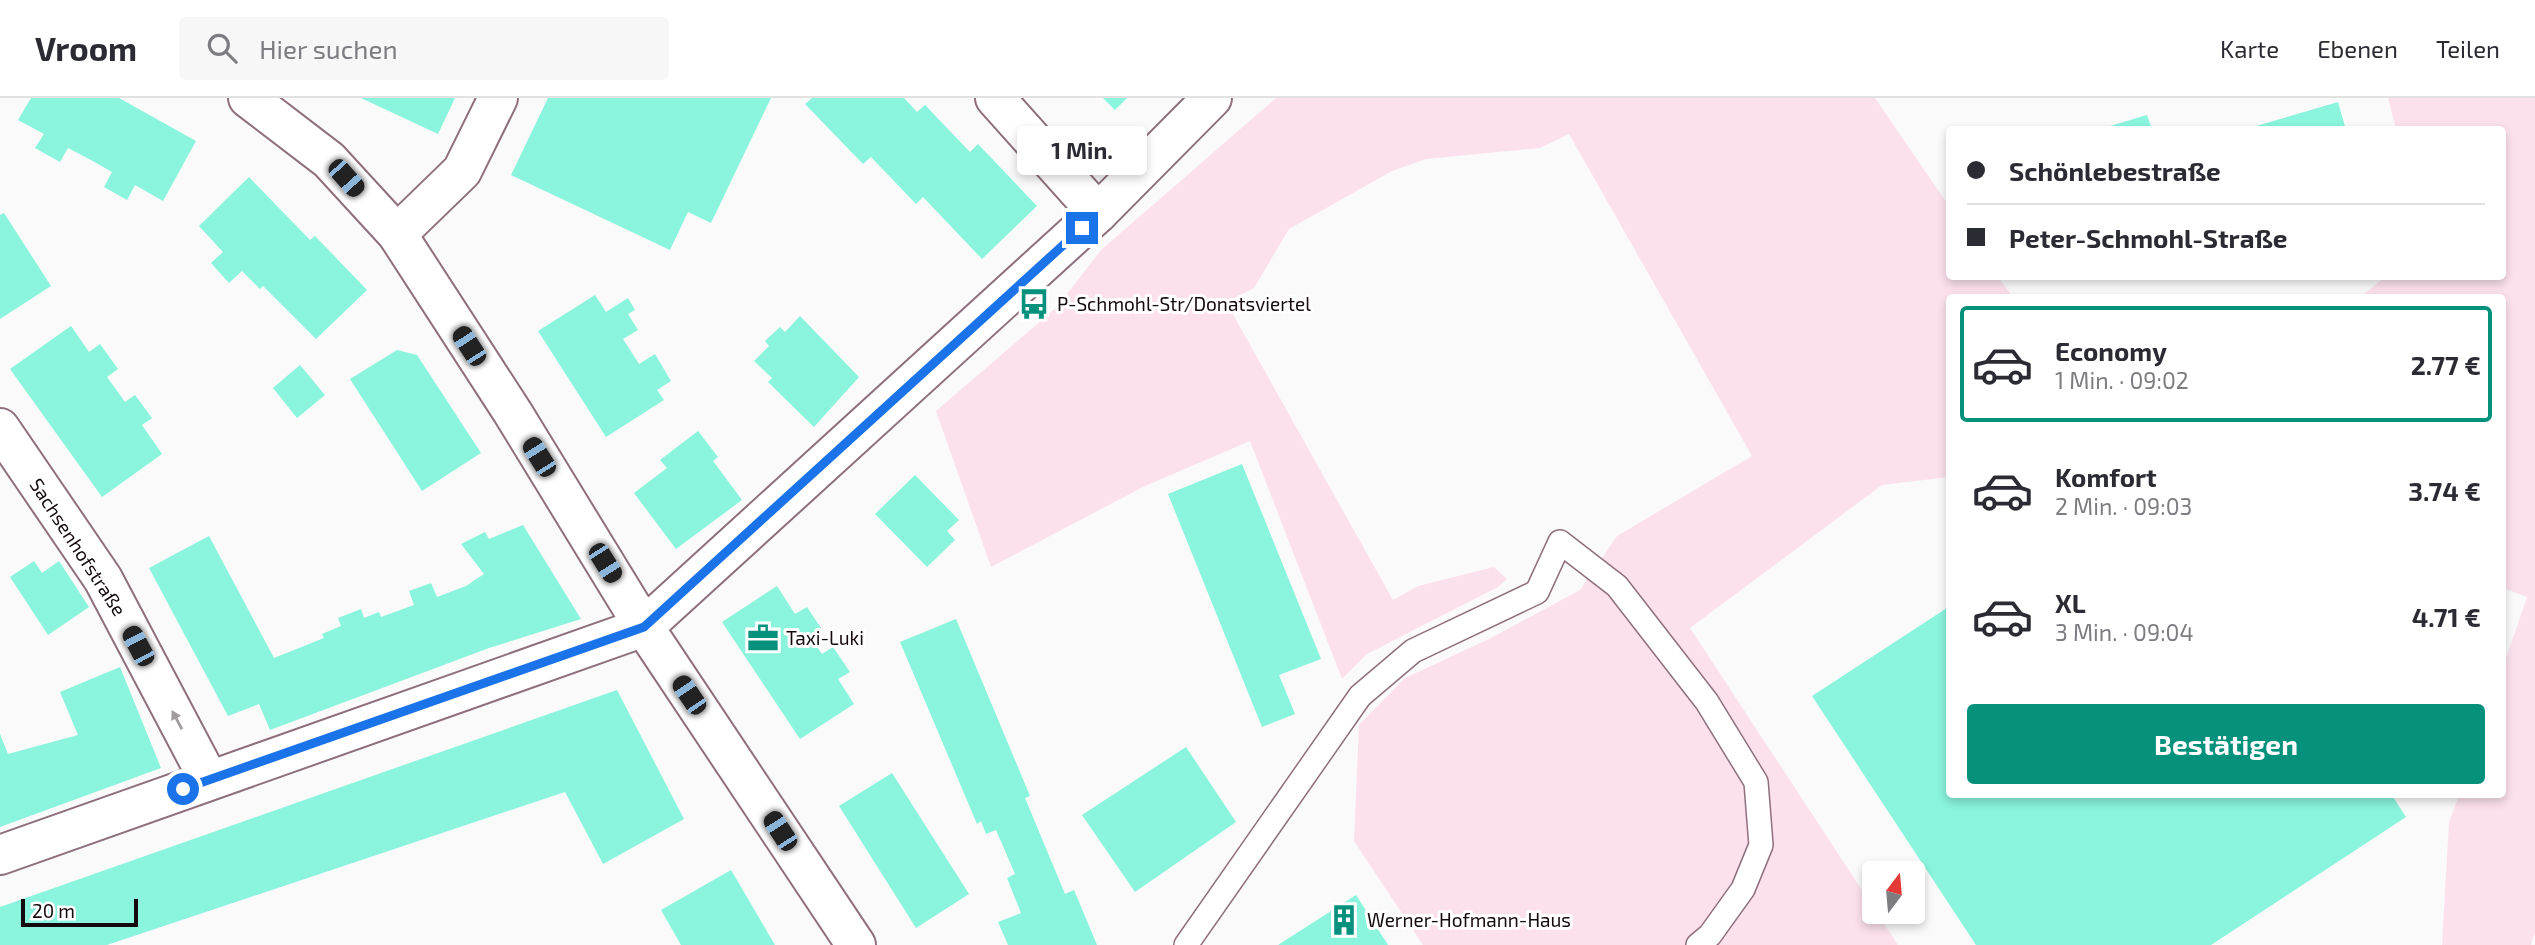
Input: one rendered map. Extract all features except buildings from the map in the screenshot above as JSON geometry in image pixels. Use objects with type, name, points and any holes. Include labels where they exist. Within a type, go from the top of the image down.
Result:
[{"type":"street","points":[[397,234],[462,171],[498,98]]},
{"type":"street","points":[[995,98],[1098,213]]},
{"type":"street","points":[[0,855],[644,627],[1098,213],[1212,98]]},
{"type":"street","points":[[253,99],[329,159],[397,234],[513,413],[644,627],[856,945]]},
{"type":"street","name":"Sachsenhofstraße","points":[[0,428],[103,579],[209,780]]},
{"type":"lane","points":[[1186,945],[1360,696],[1413,651],[1537,592],[1560,542],[1617,586],[1707,702],[1756,782],[1761,845],[1743,889],[1710,935],[1698,945]]},
{"type":"shaded area","points":[[1276,98],[1875,98],[1946,202],[1946,280],[2000,280],[2011,294],[1946,294],[1946,477],[1882,485],[1690,628],[1862,890],[1862,924],[1884,924],[1898,945],[1423,945],[1354,841],[1359,725],[1405,678],[1489,639],[1580,590],[1617,536],[1752,456],[1569,134],[1540,148],[1426,159],[1392,171],[1289,229],[1254,288],[1226,302],[1393,600],[1418,586],[1494,567],[1507,579],[1498,587],[1367,654],[1342,679],[1250,441],[1145,486],[991,567],[936,411],[1057,307],[1101,250]]},
{"type":"shaded area","points":[[2388,98],[2535,98],[2535,932],[2531,945],[2442,945],[2449,822],[2458,798],[2506,798],[2506,658],[2527,597],[2506,589],[2506,294],[2364,294],[2381,280],[2506,280],[2506,126],[2395,126]]},
{"type":"place","name":"P-Schmohl-Str/Donatsviertel","points":[[1034,304]]},
{"type":"place","name":"Taxi-Luki","points":[[763,638]]},
{"type":"place","name":"Werner-Hofmann-Haus","points":[[1344,920]]},
{"type":"route","points":[[183,789],[644,627],[1082,228]]}]
